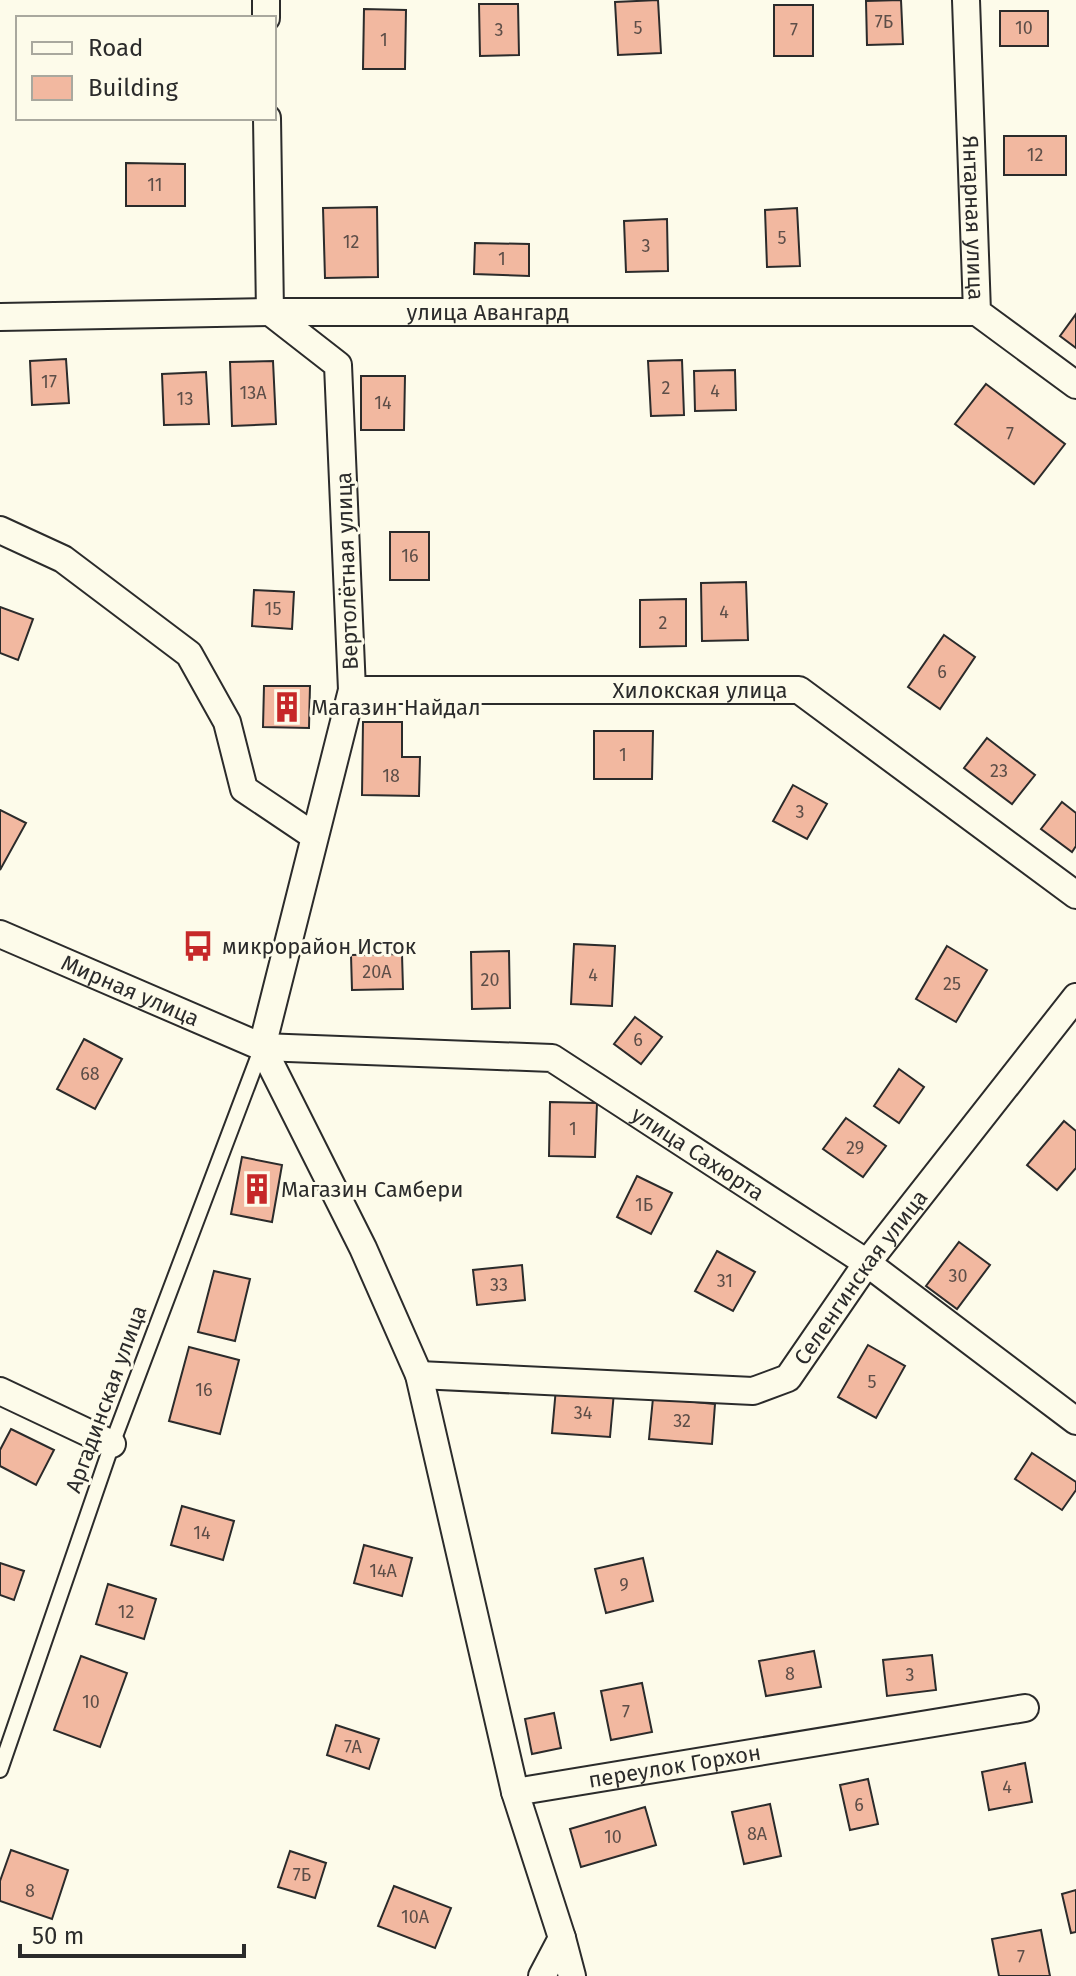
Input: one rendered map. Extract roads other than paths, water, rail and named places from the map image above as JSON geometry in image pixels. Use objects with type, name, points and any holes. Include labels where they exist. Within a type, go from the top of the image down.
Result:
[{"type":"street","name":"Янтарная улица","points":[[966,0],[977,312],[1076,385]]},
{"type":"street","points":[[267,120],[270,312]]},
{"type":"street","name":"улица Авангард","points":[[0,317],[270,312],[977,312]]},
{"type":"street","name":"Вертолётная улица","points":[[262,1047],[352,690],[338,365],[270,312]]},
{"type":"street","points":[[0,530],[63,559],[189,654],[227,722],[244,789],[314,836]]},
{"type":"street","name":"Хилокская улица","points":[[352,690],[799,690],[1076,895]]},
{"type":"street","name":"Мирная улица","points":[[0,934],[262,1047]]},
{"type":"street","name":"Селенгинская улица","points":[[419,1375],[753,1391],[788,1378],[867,1263],[1076,997]]},
{"type":"street","points":[[262,1047],[363,1248],[419,1375],[515,1792],[572,1976]]},
{"type":"street","name":"улица Сахюрта","points":[[262,1047],[552,1058],[867,1263],[1076,1421]]},
{"type":"street","points":[[0,1391],[112,1444]]},
{"type":"street","name":"переулок Горхон","points":[[515,1792],[1025,1708]]},
{"type":"street","points":[[542,1976],[562,1938]]},
{"type":"lane","name":"Аргадинская улица","points":[[0,1770],[112,1444],[262,1047]]},
{"type":"place","name":"Магазин Найдал","points":[[287,707]]},
{"type":"place","name":"микрорайон Исток","points":[[198,946]]},
{"type":"place","name":"Магазин Самбери","points":[[257,1189]]}]
